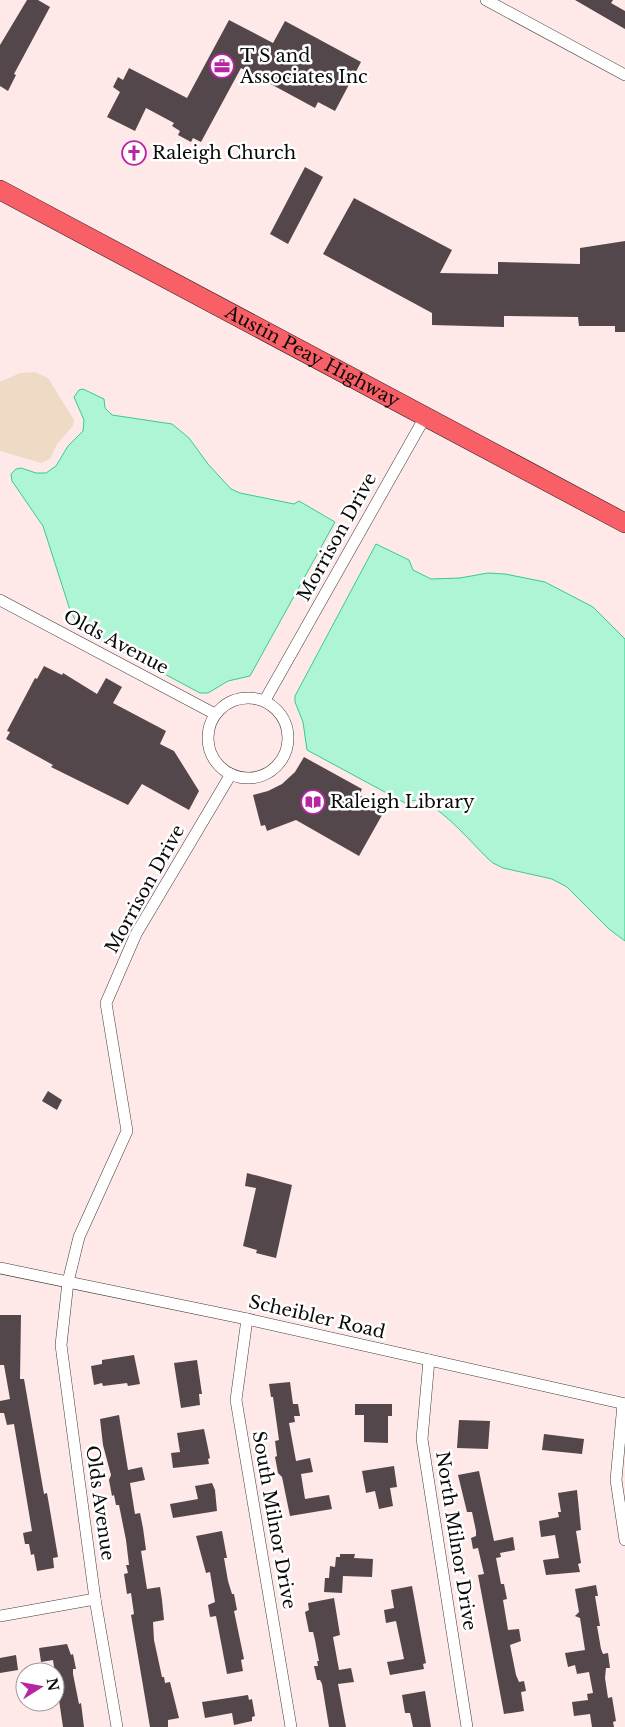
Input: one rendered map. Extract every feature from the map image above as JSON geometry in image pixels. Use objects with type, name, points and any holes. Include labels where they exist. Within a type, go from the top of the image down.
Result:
[{"type":"main road","name":"Austin Peay Highway","points":[[0,190],[625,523]]},
{"type":"street","points":[[486,0],[625,75]]},
{"type":"street","name":"Morrison Drive","points":[[265,700],[425,417]]},
{"type":"street","name":"Olds Avenue","points":[[0,600],[215,714]]},
{"type":"street","points":[[251,697],[265,700],[275,707],[283,717],[288,730],[285,755],[278,765],[268,773],[256,778],[243,778],[231,774],[219,766],[210,748],[209,727],[215,714],[224,704],[237,698],[251,697]]},
{"type":"street","name":"Morrison Drive","points":[[68,1282],[79,1237],[127,1131],[106,1003],[136,934],[231,774]]},
{"type":"street","name":"Scheibler Road","points":[[0,1268],[246,1319],[624,1404]]},
{"type":"street","name":"Olds Avenue","points":[[68,1282],[61,1345],[95,1599],[117,1727]]},
{"type":"street","name":"South Milnor Drive","points":[[246,1319],[236,1400],[291,1727]]},
{"type":"street","name":"North Milnor Drive","points":[[429,1360],[422,1440],[467,1727]]},
{"type":"street","points":[[624,1404],[616,1480],[625,1540]]},
{"type":"street","points":[[0,1616],[95,1599]]},
{"type":"shaded area","points":[[35,372],[48,378],[74,420],[73,426],[57,444],[50,459],[41,463],[0,451],[0,382],[20,373]]},
{"type":"shaded area","points":[[83,389],[104,399],[105,408],[112,415],[172,424],[189,438],[208,464],[231,489],[240,493],[294,504],[299,501],[335,522],[250,676],[228,681],[208,693],[200,693],[88,633],[78,625],[70,610],[43,526],[12,481],[11,474],[16,469],[21,468],[36,473],[46,473],[56,466],[68,446],[83,431],[84,420],[74,397],[79,390]]},
{"type":"shaded area","points":[[376,544],[409,560],[413,570],[431,579],[460,578],[488,573],[505,574],[545,582],[593,607],[625,639],[625,941],[609,929],[567,887],[552,879],[503,868],[493,863],[452,822],[426,803],[416,800],[407,804],[307,750],[303,722],[295,702],[295,696]]},
{"type":"building","points":[[27,0],[38,0],[50,7],[14,74],[16,75],[8,91],[0,86],[0,45]]},
{"type":"building","points":[[575,0],[613,0],[611,3],[625,11],[625,29]]},
{"type":"building","points":[[229,20],[273,43],[285,21],[361,62],[335,111],[318,102],[315,108],[241,68],[201,142],[193,138],[191,142],[178,135],[180,131],[172,126],[174,123],[146,108],[135,131],[107,117],[120,92],[113,87],[118,77],[123,80],[129,68],[187,98]]},
{"type":"building","points":[[305,167],[323,177],[288,244],[270,234]]},
{"type":"building","points":[[354,198],[452,250],[440,273],[498,274],[498,262],[580,264],[580,248],[625,241],[625,332],[615,332],[615,326],[579,326],[578,317],[504,316],[504,327],[432,325],[432,313],[323,254]]},
{"type":"building","points":[[44,666],[62,675],[63,673],[97,694],[106,678],[122,687],[113,703],[166,731],[160,744],[174,751],[199,791],[189,810],[142,784],[128,805],[51,767],[53,765],[6,739],[10,732],[7,731],[35,678],[37,679]]},
{"type":"building","name":"Raleigh Library","points":[[304,757],[362,789],[359,795],[386,808],[359,856],[296,820],[267,831],[265,825],[261,826],[253,795],[268,791],[282,784],[295,772]]},
{"type":"building","points":[[48,1091],[62,1100],[57,1110],[42,1101]]},
{"type":"building","points":[[247,1173],[292,1185],[276,1258],[256,1253],[257,1250],[243,1246],[256,1188],[245,1186]]},
{"type":"building","points":[[0,1315],[21,1315],[20,1379],[24,1379],[44,1494],[47,1493],[58,1557],[53,1558],[54,1568],[37,1571],[34,1554],[31,1555],[29,1544],[25,1544],[23,1533],[32,1531],[14,1424],[7,1425],[4,1413],[0,1413],[0,1401],[10,1399],[4,1365],[0,1365]]},
{"type":"building","points":[[134,1355],[140,1384],[128,1386],[127,1383],[103,1386],[102,1383],[94,1385],[91,1366],[102,1364],[102,1360]]},
{"type":"building","points":[[197,1360],[202,1394],[199,1394],[200,1405],[181,1408],[174,1363]]},
{"type":"building","points":[[290,1382],[293,1404],[298,1404],[300,1416],[294,1416],[295,1422],[289,1423],[296,1461],[310,1458],[313,1472],[301,1474],[305,1499],[329,1495],[332,1509],[290,1516],[282,1477],[278,1473],[275,1457],[277,1456],[275,1441],[279,1440],[273,1397],[271,1397],[269,1384]]},
{"type":"building","points":[[355,1404],[392,1404],[392,1416],[388,1416],[388,1443],[364,1442],[364,1415],[355,1415]]},
{"type":"building","points":[[119,1415],[128,1470],[142,1467],[145,1480],[130,1483],[135,1514],[140,1513],[143,1528],[146,1550],[141,1551],[147,1589],[160,1587],[164,1620],[153,1622],[154,1640],[162,1677],[164,1677],[165,1683],[170,1682],[179,1718],[168,1720],[168,1727],[150,1727],[131,1615],[134,1614],[131,1593],[127,1594],[124,1574],[128,1573],[126,1565],[129,1565],[126,1540],[119,1505],[116,1505],[114,1495],[112,1496],[109,1480],[111,1475],[103,1445],[100,1419]]},
{"type":"building","points":[[459,1420],[490,1421],[488,1449],[457,1448]]},
{"type":"building","points":[[204,1429],[210,1458],[208,1459],[209,1464],[173,1468],[171,1453],[180,1452],[177,1433]]},
{"type":"building","points":[[544,1434],[584,1439],[582,1454],[542,1450]]},
{"type":"building","points":[[394,1466],[397,1487],[390,1488],[393,1506],[379,1509],[375,1491],[366,1493],[362,1471]]},
{"type":"building","points":[[479,1471],[494,1541],[513,1537],[515,1550],[500,1553],[501,1557],[496,1558],[501,1584],[504,1584],[507,1599],[503,1600],[508,1630],[519,1629],[521,1641],[510,1645],[516,1675],[519,1682],[524,1681],[526,1691],[521,1692],[524,1711],[504,1714],[478,1575],[484,1574],[478,1548],[473,1549],[471,1538],[476,1536],[476,1531],[472,1512],[467,1512],[458,1475]]},
{"type":"building","points":[[212,1483],[215,1490],[217,1511],[173,1518],[170,1504],[198,1499],[195,1486]]},
{"type":"building","points":[[577,1490],[581,1530],[576,1531],[581,1563],[578,1564],[580,1572],[546,1575],[543,1560],[559,1558],[555,1535],[541,1537],[539,1521],[559,1517],[558,1512],[561,1512],[558,1493]]},
{"type":"building","points":[[222,1531],[227,1558],[224,1558],[228,1581],[232,1594],[234,1594],[237,1610],[234,1611],[244,1659],[241,1660],[243,1671],[227,1674],[216,1616],[210,1617],[208,1605],[215,1602],[210,1572],[206,1573],[196,1536]]},
{"type":"building","points":[[340,1554],[355,1554],[354,1558],[373,1559],[372,1577],[343,1576],[342,1593],[324,1592],[325,1578],[329,1578],[330,1566],[335,1567],[336,1557],[340,1557]]},
{"type":"building","points":[[596,1585],[598,1596],[595,1596],[600,1626],[597,1626],[603,1654],[608,1653],[610,1668],[606,1668],[605,1678],[608,1698],[612,1697],[616,1721],[613,1722],[614,1727],[592,1727],[590,1714],[574,1716],[572,1702],[588,1700],[587,1694],[593,1693],[589,1672],[577,1674],[575,1665],[568,1667],[565,1653],[585,1650],[580,1618],[575,1616],[579,1612],[575,1589]]},
{"type":"building","points":[[412,1586],[426,1663],[423,1664],[424,1669],[390,1675],[387,1662],[404,1659],[396,1621],[386,1623],[384,1610],[394,1608],[391,1590]]},
{"type":"building","points":[[334,1598],[340,1635],[333,1637],[339,1670],[351,1668],[354,1682],[338,1684],[346,1727],[329,1727],[322,1684],[320,1680],[317,1680],[314,1666],[318,1666],[317,1661],[319,1661],[315,1640],[313,1632],[309,1632],[305,1612],[309,1610],[308,1603]]},
{"type":"building","points":[[67,1644],[71,1655],[73,1654],[76,1669],[73,1669],[73,1674],[79,1704],[81,1703],[84,1727],[63,1727],[61,1712],[65,1712],[65,1662],[53,1662],[53,1660],[41,1662],[39,1648]]},
{"type":"building","points":[[16,1655],[15,1670],[0,1673],[0,1658]]},
{"type":"building","points":[[425,1691],[431,1727],[413,1727],[410,1713],[405,1713],[402,1695]]},
{"type":"building","points":[[248,1695],[249,1700],[252,1699],[255,1716],[252,1717],[252,1721],[234,1725],[232,1713],[205,1718],[202,1702]]},
{"type":"place","name":"T S and Associates Inc","points":[[222,66]]},
{"type":"place","name":"Raleigh Church","points":[[134,153]]},
{"type":"place","name":"Raleigh Library","points":[[313,802]]}]
